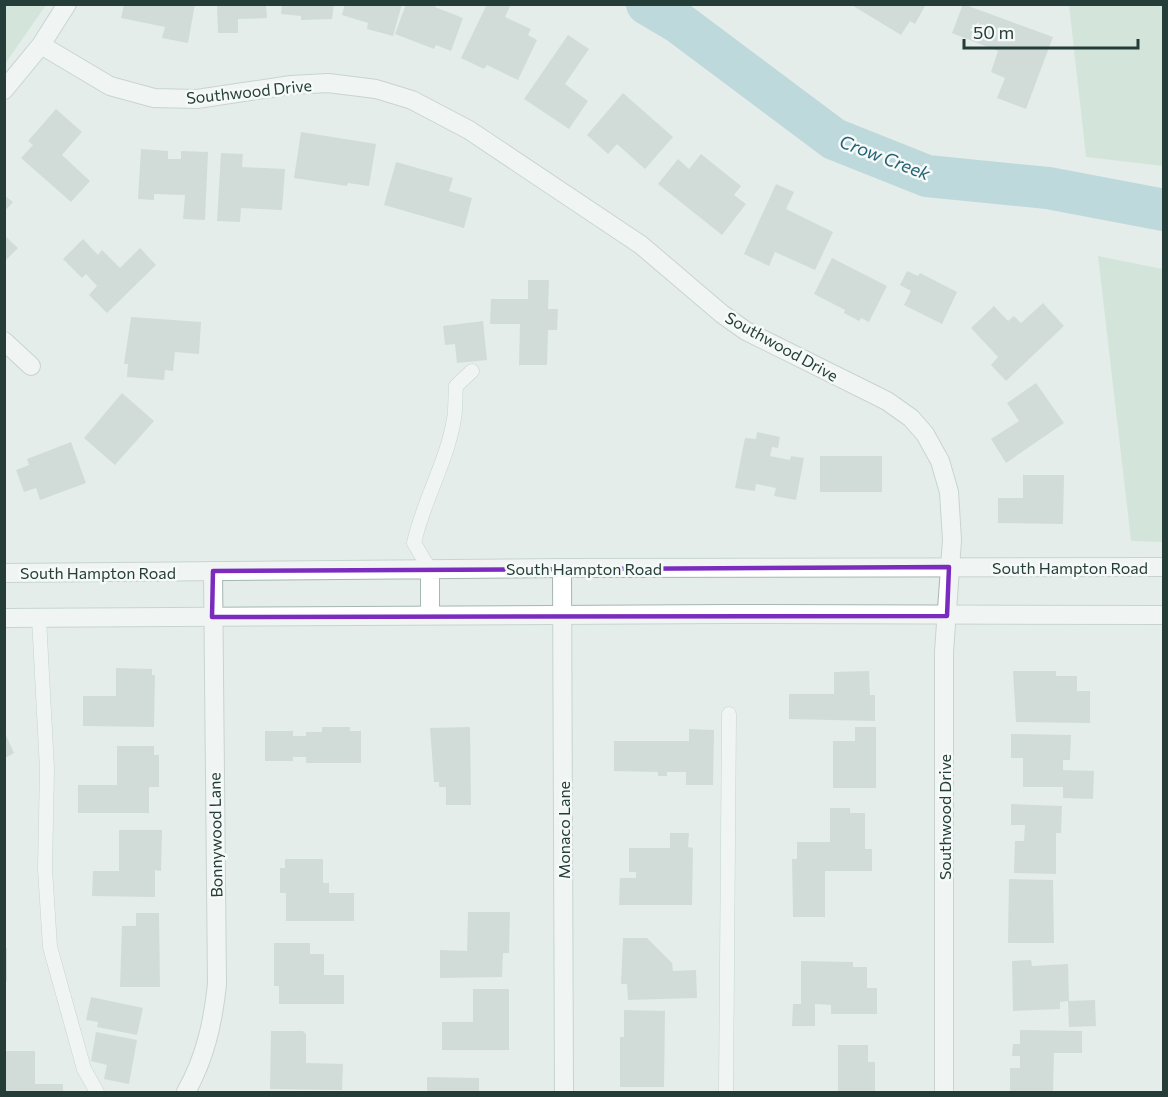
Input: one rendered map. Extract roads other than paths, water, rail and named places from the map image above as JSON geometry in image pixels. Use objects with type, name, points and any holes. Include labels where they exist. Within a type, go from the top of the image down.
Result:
[{"type":"street","points":[[4,90],[41,45],[67,4]]},
{"type":"street","name":"Southwood Drive","points":[[41,45],[110,86],[154,98],[197,99],[291,85],[328,83],[376,89],[412,100],[443,114],[641,245],[722,314],[746,331],[887,401],[911,418],[925,434],[940,461],[949,492],[952,540],[946,616],[944,1092]]},
{"type":"street","points":[[4,341],[31,366]]},
{"type":"street","name":"South Hampton Road","points":[[4,573],[562,568],[1164,567]]},
{"type":"street","name":"Monaco Lane","points":[[562,568],[564,1092]]},
{"type":"street","points":[[430,570],[430,616]]},
{"type":"street","name":"Bonnywood Lane","points":[[186,1092],[204,1052],[214,1017],[218,984],[213,571]]},
{"type":"street","points":[[4,618],[1164,615]]},
{"type":"lane","points":[[430,570],[414,543],[421,514],[439,470],[454,419],[456,386],[472,371]]},
{"type":"lane","points":[[39,618],[47,769],[45,869],[50,947],[84,1069],[98,1092]]},
{"type":"lane","points":[[726,1092],[729,714]]},
{"type":"waterway","name":"Crow Creek","points":[[647,4],[679,23],[834,139],[927,176],[1048,188],[1164,210]]}]
